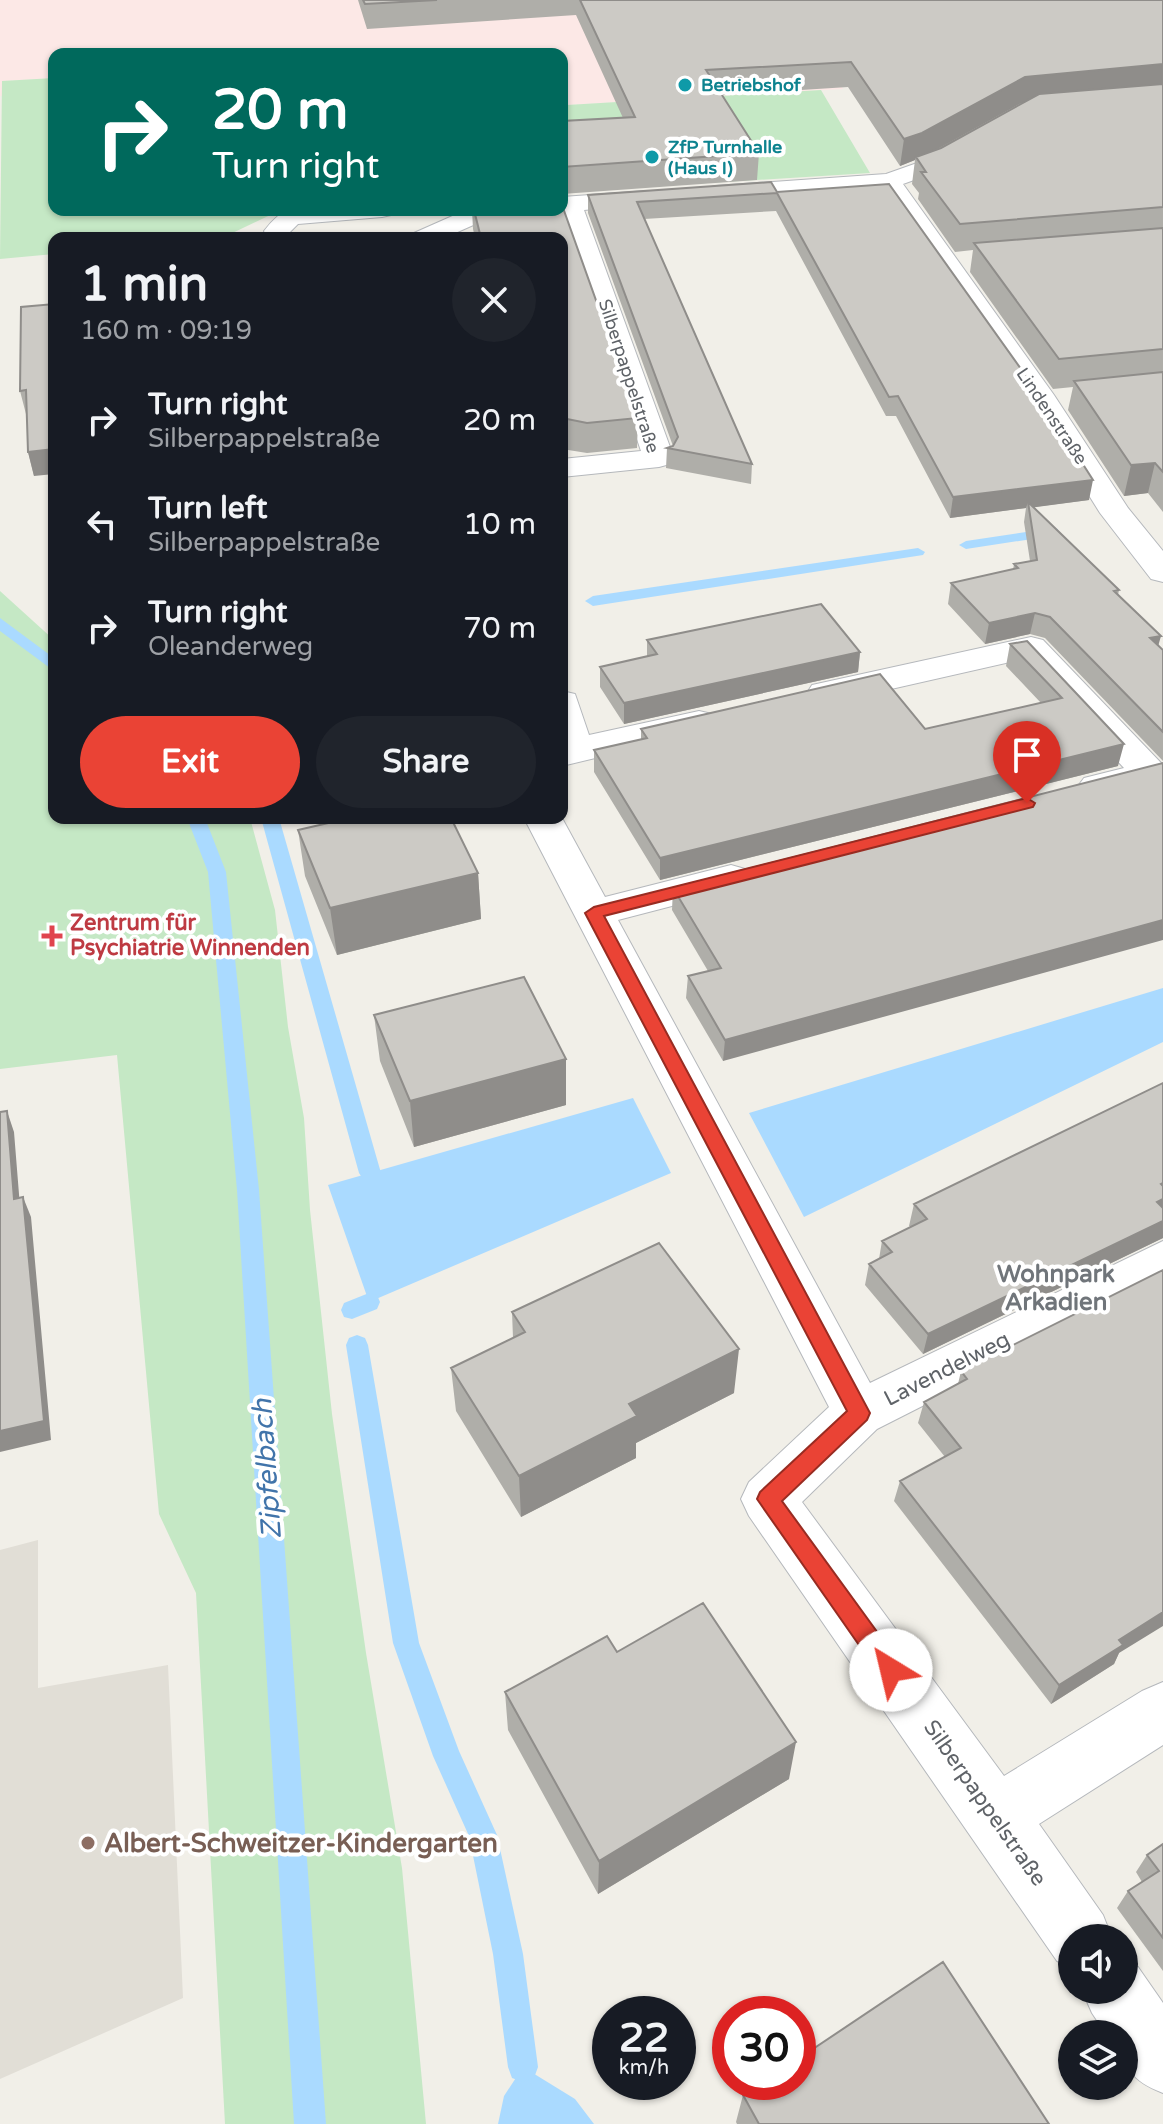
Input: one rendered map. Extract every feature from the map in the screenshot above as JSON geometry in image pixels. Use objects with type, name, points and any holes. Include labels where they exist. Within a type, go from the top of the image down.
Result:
[{"type":"street","points":[[568,204],[889,181],[928,167],[991,132]]},
{"type":"street","name":"Lindenstraße","points":[[889,181],[1044,401],[1116,513],[1163,572]]},
{"type":"street","name":"Silberpappelstraße","points":[[568,209],[659,458],[568,467]]},
{"type":"street","points":[[277,232],[291,217],[304,216]]},
{"type":"street","points":[[436,232],[472,216]]},
{"type":"street","points":[[948,263],[979,260]]},
{"type":"street","points":[[1044,401],[1074,398]]},
{"type":"street","points":[[788,702],[1031,647],[1150,773],[1058,795]]},
{"type":"street","points":[[568,752],[727,716]]},
{"type":"street","points":[[546,824],[859,1413]]},
{"type":"street","points":[[594,913],[768,869]]},
{"type":"street","name":"Lavendelweg","points":[[859,1413],[1163,1261]]},
{"type":"street","name":"Silberpappelstraße","points":[[859,1413],[768,1499],[1070,1924]]},
{"type":"street","points":[[996,1816],[1163,1711]]},
{"type":"street","points":[[1125,2004],[1163,2060]]},
{"type":"shaded area","points":[[0,0],[1163,0],[829,61],[843,89],[568,105],[568,48],[48,48],[48,78],[3,81],[3,96],[0,96]]},
{"type":"shaded area","name":"Albert-Schweitzer-Kindergarten","points":[[38,1540],[38,1688],[168,1665],[183,1998],[0,2079],[0,1550]]},
{"type":"green space","points":[[48,78],[48,216],[268,216],[235,232],[48,232],[48,255],[0,259],[2,81]]},
{"type":"green space","points":[[821,90],[870,173],[568,192],[568,105]]},
{"type":"green space","points":[[0,591],[48,635],[48,824],[252,824],[275,910],[288,1027],[304,1118],[310,1210],[332,1414],[366,1653],[402,1868],[426,2124],[225,2124],[196,1593],[159,1514],[117,1055],[0,1069]]},
{"type":"water","points":[[1163,988],[1163,1042],[804,1217],[749,1113]]},
{"type":"water","points":[[633,1098],[671,1173],[369,1302],[328,1185]]},
{"type":"water","points":[[523,2067],[575,2099],[594,2124],[498,2124],[504,2096]]},
{"type":"building","points":[[363,0],[437,0],[365,4]]},
{"type":"building","points":[[580,0],[1163,0],[1163,64],[1025,77],[922,133],[904,139],[851,62],[706,70],[759,153],[568,167],[568,121],[635,117]]},
{"type":"building","points":[[1163,84],[1163,207],[960,224],[921,172],[926,172],[916,157],[941,148],[1039,94]]},
{"type":"building","points":[[771,182],[777,192],[889,184],[1031,383],[1093,480],[953,497],[898,396],[889,397],[777,193],[637,202],[752,464],[667,448],[673,446],[678,437],[588,195]]},
{"type":"building","points":[[476,216],[566,216],[638,418],[587,423],[568,419],[568,232],[480,232]]},
{"type":"building","points":[[1163,228],[1163,349],[1059,359],[974,243]]},
{"type":"building","points":[[48,305],[48,450],[28,452],[26,390],[20,391],[21,307]]},
{"type":"building","points":[[1163,372],[1163,472],[1155,463],[1131,465],[1074,381]]},
{"type":"building","points":[[1028,502],[1119,590],[1114,591],[1161,636],[1150,638],[1163,650],[1163,732],[1050,617],[1035,613],[989,623],[951,583],[1018,568],[1014,564],[1037,560]]},
{"type":"building","points":[[821,604],[860,652],[624,703],[600,667],[657,654],[647,640]]},
{"type":"building","points":[[1027,641],[1124,744],[660,858],[594,750],[647,738],[641,729],[880,674],[925,729],[1062,698],[1010,644]]},
{"type":"building","points":[[1163,763],[1163,920],[725,1040],[688,976],[721,968],[673,888]]},
{"type":"building","points":[[324,824],[454,824],[478,873],[330,908],[298,830]]},
{"type":"building","points":[[524,977],[566,1059],[410,1101],[374,1015]]},
{"type":"building","points":[[1163,1083],[1163,1199],[1157,1202],[1163,1208],[1163,1221],[928,1334],[869,1264],[892,1252],[882,1241],[927,1219],[914,1204]]},
{"type":"building","points":[[7,1111],[14,1199],[23,1197],[44,1421],[0,1431],[0,1112]]},
{"type":"building","points":[[659,1243],[739,1349],[629,1404],[637,1416],[519,1476],[451,1368],[525,1332],[512,1312]]},
{"type":"building","points":[[1163,1270],[1163,1612],[1119,1640],[1123,1645],[1059,1685],[900,1481],[961,1448],[924,1402],[967,1379],[961,1371]]},
{"type":"building","points":[[703,1603],[796,1742],[599,1861],[505,1692],[607,1636],[617,1652]]},
{"type":"building","points":[[1163,1844],[1163,1938],[1128,1891],[1159,1871],[1147,1855]]},
{"type":"building","points":[[943,1962],[1049,2124],[759,2124],[746,2100],[816,2100],[816,2047]]},
{"type":"waterway","points":[[966,545],[1053,532]]},
{"type":"waterway","points":[[593,601],[918,552]]},
{"type":"waterway","name":"Zipfelbach","points":[[0,623],[48,661]]},
{"type":"waterway","name":"Zipfelbach","points":[[198,824],[217,872],[248,1190],[310,2124]]},
{"type":"waterway","points":[[272,824],[370,1173]]},
{"type":"waterway","points":[[352,1310],[369,1302]]},
{"type":"waterway","points":[[357,1345],[406,1643],[447,1756],[483,1835],[508,1954],[523,2067]]},
{"type":"place","name":"Betriebshof","points":[[685,85]]},
{"type":"place","name":"ZfP Turnhalle (Haus I)","points":[[652,157]]},
{"type":"place","name":"Zentrum für Psychiatrie Winnenden","points":[[52,936]]},
{"type":"place","name":"Albert-Schweitzer-Kindergarten","points":[[88,1843]]},
{"type":"district","name":"Wohnpark Arkadien","points":[[1056,1288]]},
{"type":"route","points":[[891,1670],[768,1499],[859,1413],[594,913],[1027,803]]}]
